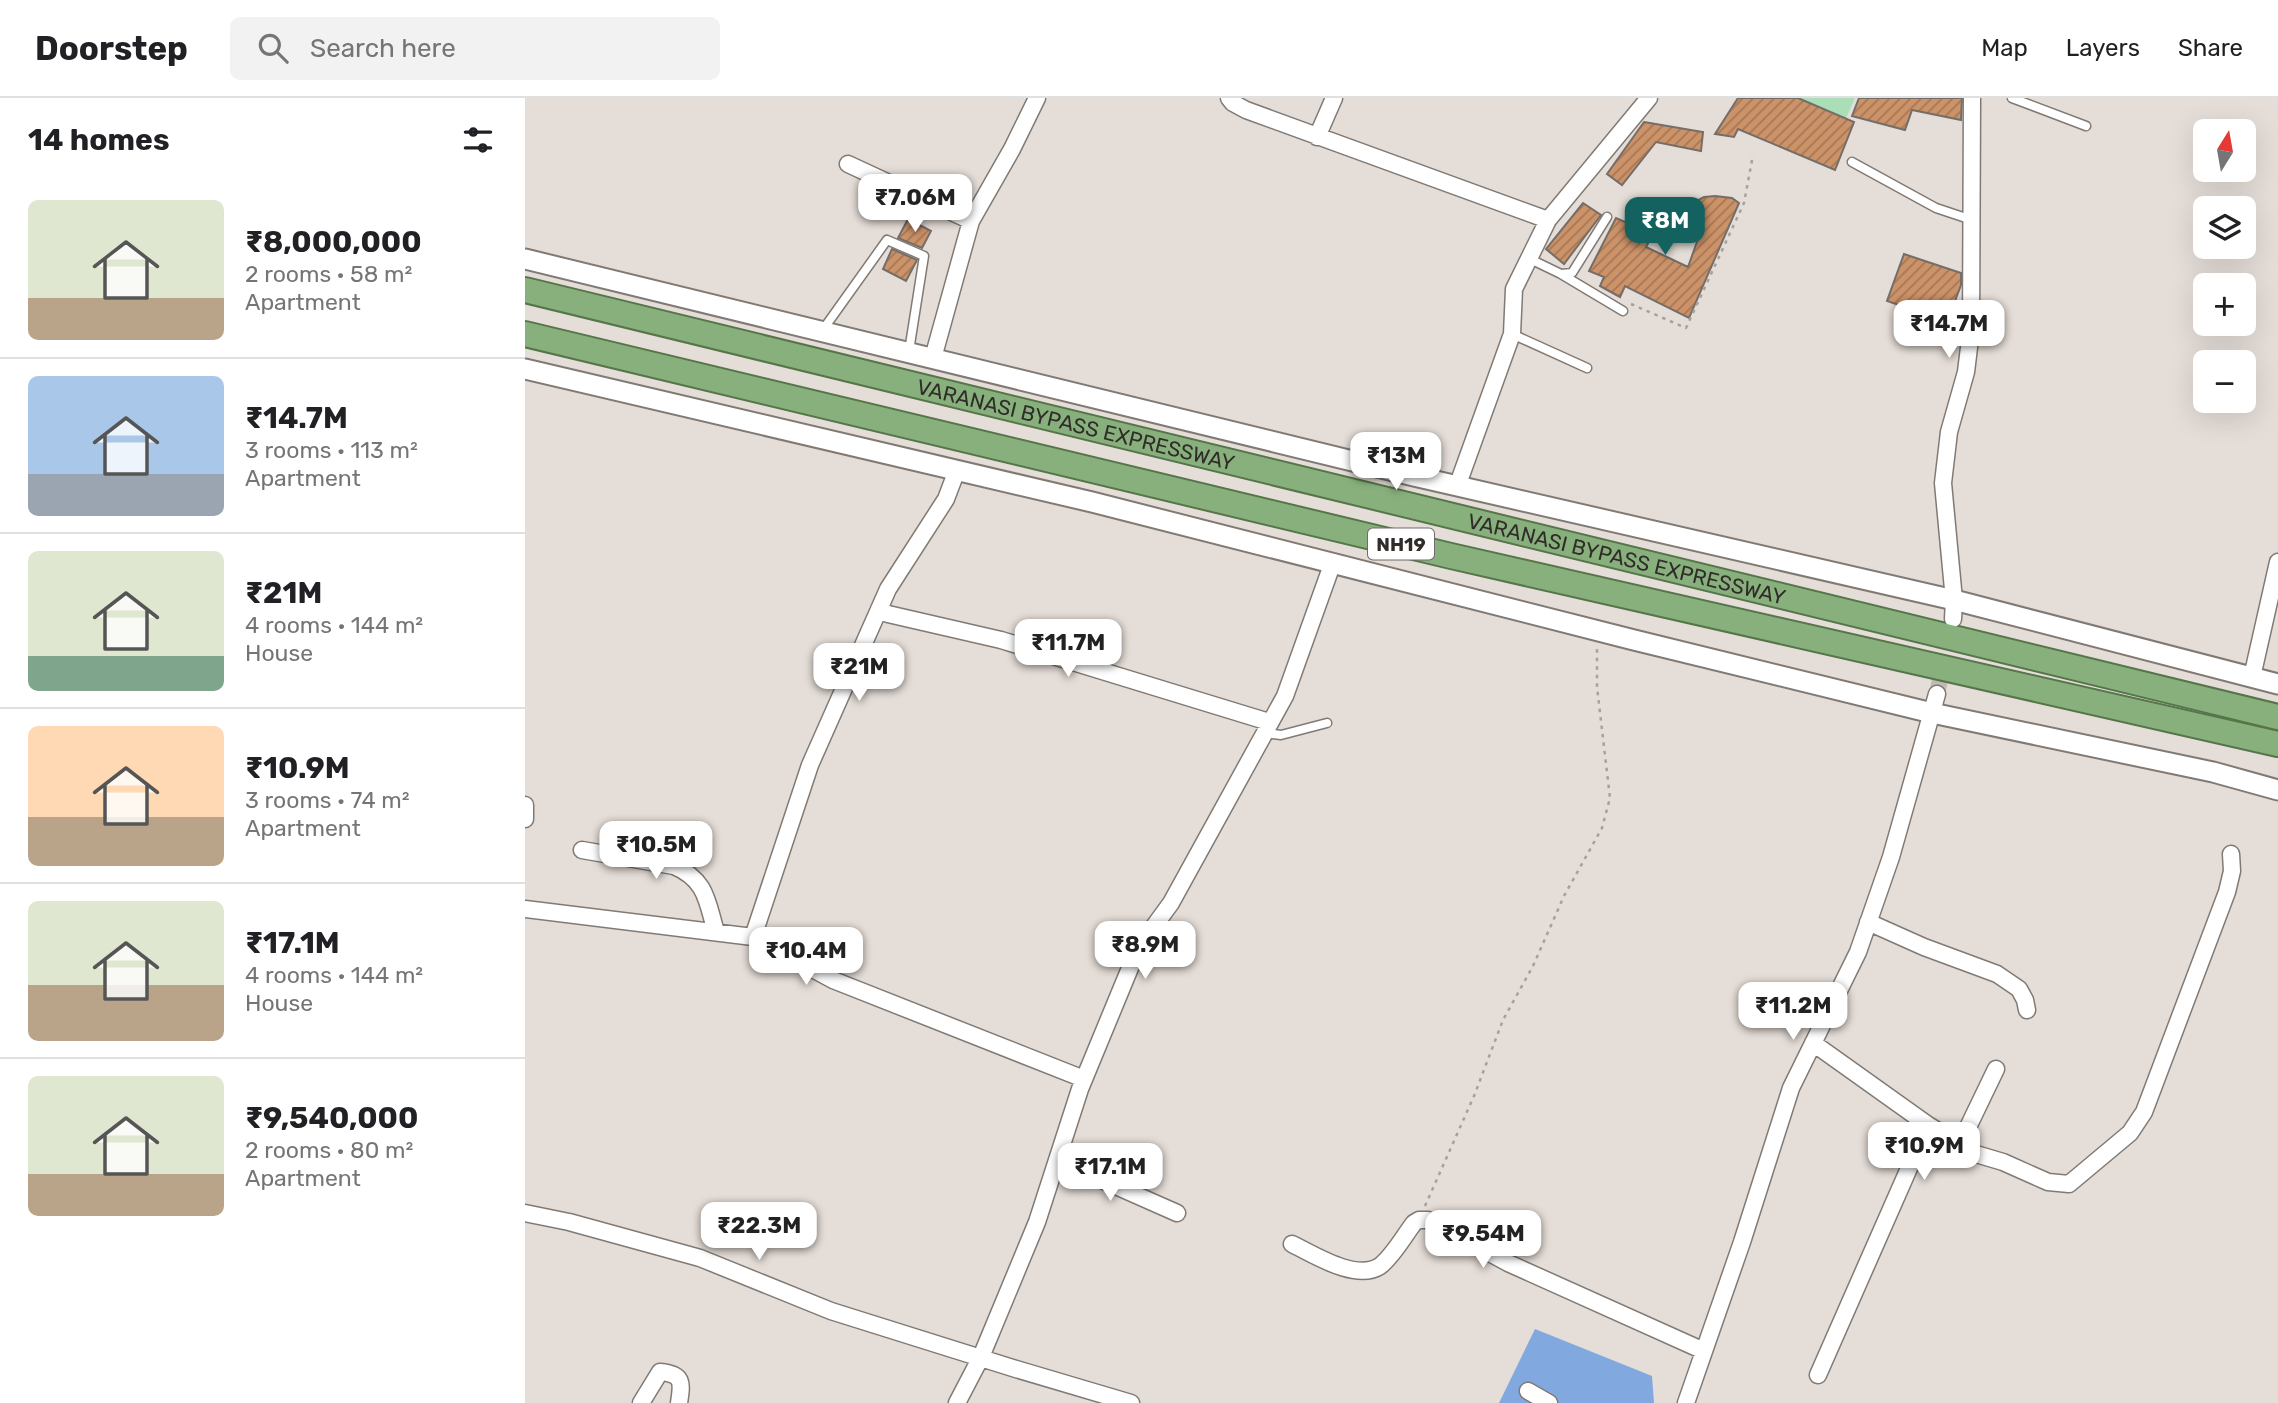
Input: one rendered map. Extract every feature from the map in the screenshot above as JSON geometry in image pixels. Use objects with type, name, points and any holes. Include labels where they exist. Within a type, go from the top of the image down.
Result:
[{"type":"highway","name":"VARANASI BYPASS EXPRESSWAY","points":[[525,290],[2278,717]]},
{"type":"highway","name":"VARANASI BYPASS EXPRESSWAY","points":[[525,334],[1437,552],[2278,744]]},
{"type":"street","points":[[933,358],[971,221],[1037,98]]},
{"type":"street","points":[[1229,98],[1246,110],[1548,220]]},
{"type":"street","points":[[1317,137],[1334,98]]},
{"type":"street","points":[[1458,484],[1512,334],[1514,289],[1528,258],[1548,220],[1649,98]]},
{"type":"street","points":[[1954,610],[1943,483],[1949,432],[1966,372],[1971,331],[1972,98]]},
{"type":"street","points":[[848,164],[971,221]]},
{"type":"street","points":[[525,259],[1458,484],[1954,610],[2278,684]]},
{"type":"street","points":[[525,369],[957,470],[1932,713],[2213,772],[2278,790]]},
{"type":"street","points":[[753,937],[810,765],[888,589],[946,499],[957,470]]},
{"type":"street","points":[[957,1403],[981,1357],[1037,1222],[1084,1079],[1144,940],[1171,903],[1285,696],[1333,562]]},
{"type":"street","points":[[2252,677],[2278,562]]},
{"type":"street","points":[[879,609],[888,614],[1001,640],[1266,727]]},
{"type":"street","points":[[1686,1403],[1791,1088],[1858,952],[1891,857],[1937,694]]},
{"type":"street","points":[[525,805],[525,819]]},
{"type":"street","points":[[582,850],[674,866],[687,871],[703,890],[716,933]]},
{"type":"street","points":[[1813,1043],[1959,1146],[2003,1161],[2048,1182],[2069,1184],[2130,1133],[2144,1112],[2227,892],[2232,871],[2231,854]]},
{"type":"street","points":[[525,909],[753,937],[833,980],[1084,1079]]},
{"type":"street","points":[[1868,922],[1924,947],[1997,974],[2019,989],[2028,1010]]},
{"type":"street","points":[[1959,1146],[1996,1069]]},
{"type":"street","points":[[1818,1375],[1928,1125]]},
{"type":"street","points":[[1057,1160],[1177,1213]]},
{"type":"street","points":[[525,1213],[569,1222],[700,1258],[818,1306],[1016,1370],[1131,1403]]},
{"type":"street","points":[[1292,1244],[1341,1268],[1367,1270],[1379,1267],[1414,1223],[1419,1220],[1435,1222],[1508,1262],[1704,1351]]},
{"type":"street","points":[[641,1403],[660,1372],[677,1376],[680,1380],[682,1384],[679,1403]]},
{"type":"street","points":[[1528,1391],[1549,1403]]},
{"type":"lane","points":[[2012,98],[2086,126]]},
{"type":"lane","points":[[1852,162],[1936,208],[1973,220]]},
{"type":"lane","points":[[1561,274],[1572,273],[1607,217]]},
{"type":"lane","points":[[822,331],[887,240],[924,256],[909,352]]},
{"type":"lane","points":[[1528,258],[1561,274],[1623,311]]},
{"type":"lane","points":[[1512,334],[1587,368]]},
{"type":"lane","points":[[1266,727],[1281,735],[1327,723]]},
{"type":"path","points":[[1623,311],[1628,302],[1686,328],[1744,203],[1753,155]]},
{"type":"path","points":[[1419,1220],[1474,1096],[1503,1020],[1533,966],[1607,813],[1610,798],[1596,674],[1600,632]]},
{"type":"green space","points":[[1798,98],[1855,98],[1846,118]]},
{"type":"water","points":[[1535,1329],[1652,1376],[1654,1403],[1499,1403]]},
{"type":"building","points":[[1738,98],[1798,98],[1854,122],[1835,170],[1738,129],[1734,137],[1715,134]]},
{"type":"building","points":[[1859,98],[1962,98],[1961,120],[1912,110],[1905,130],[1852,116]]},
{"type":"building","points":[[1644,122],[1703,132],[1701,151],[1656,142],[1622,185],[1607,174]]},
{"type":"building","points":[[1704,197],[1732,198],[1739,203],[1689,318],[1625,286],[1620,297],[1600,286],[1604,277],[1589,271],[1616,218],[1653,234],[1646,247],[1688,267],[1699,236],[1686,231],[1691,221],[1684,219],[1691,204]]},
{"type":"building","points":[[1583,203],[1601,215],[1564,264],[1546,249]]},
{"type":"building","points":[[908,219],[931,231],[922,248],[898,238]]},
{"type":"building","points":[[892,249],[917,260],[906,281],[883,269]]},
{"type":"building","points":[[1904,254],[1961,273],[1961,285],[1947,322],[1887,301]]},
{"type":"tunnel","points":[[1937,694],[1951,628]]}]
